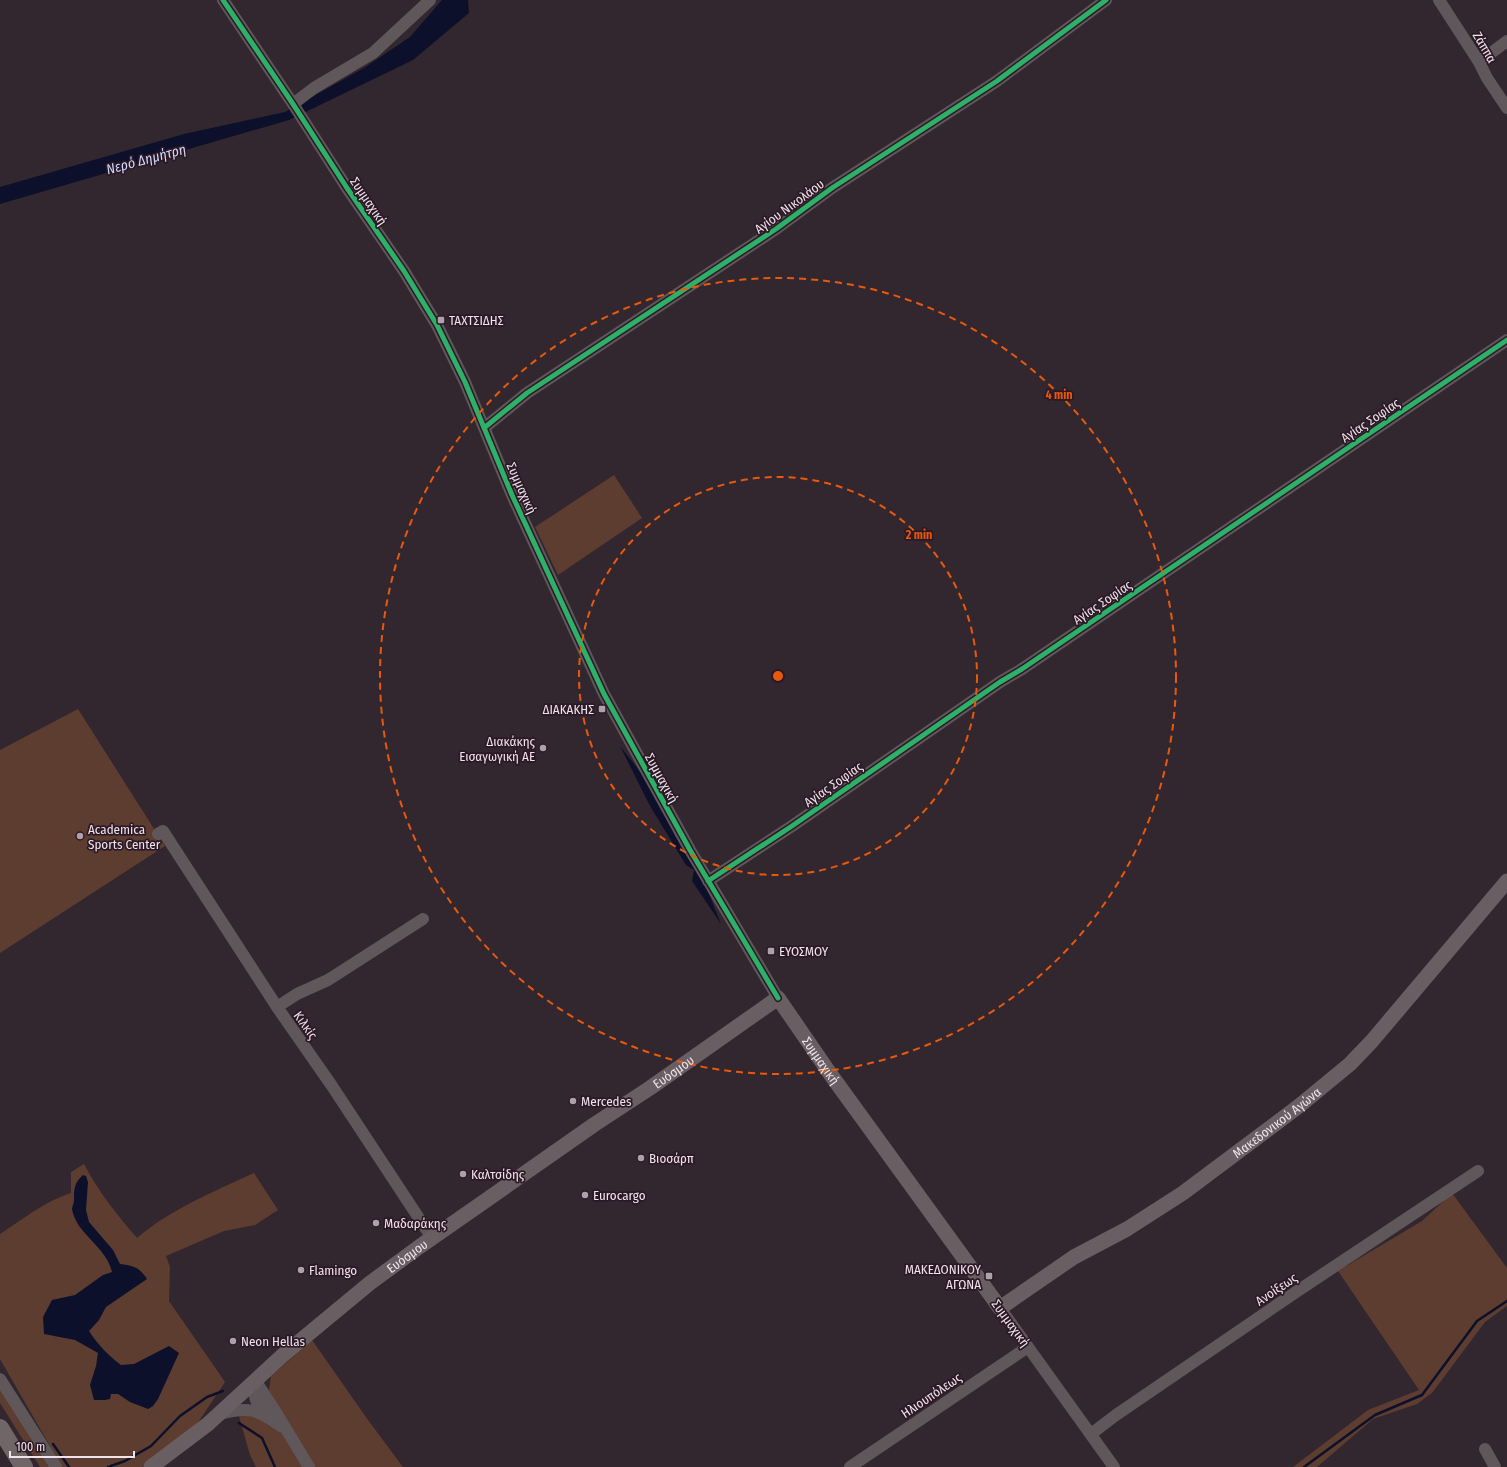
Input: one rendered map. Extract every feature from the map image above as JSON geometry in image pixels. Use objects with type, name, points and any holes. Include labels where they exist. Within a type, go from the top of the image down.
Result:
[{"type":"highway","points":[[0,1428],[24,1467]]},
{"type":"main road","name":"Μακεδονικού Αγώνα","points":[[1000,1308],[1074,1257],[1127,1229],[1183,1193],[1299,1106],[1344,1069],[1372,1041],[1507,881]]},
{"type":"main road","name":"Ευόσμου","points":[[151,1467],[208,1424],[255,1380],[309,1333],[370,1283],[432,1238],[778,998]]},
{"type":"main road","name":"Συμμαχική","points":[[778,998],[831,1075],[1000,1308]]},
{"type":"street","name":"Συμμαχική","points":[[223,0],[347,188],[404,271],[437,325],[465,382],[552,584],[604,694],[708,881],[778,998]]},
{"type":"street","points":[[293,104],[314,88],[374,53],[430,0]]},
{"type":"street","name":"Αγίου Νικολάου","points":[[484,428],[527,393],[776,229],[832,188],[997,81],[1106,0]]},
{"type":"street","name":"Ζάππα","points":[[1439,0],[1507,108]]},
{"type":"street","points":[[1479,62],[1507,41]]},
{"type":"street","name":"Αγίας Σοφίας","points":[[708,881],[792,826],[1000,682],[1022,669],[1295,485],[1507,340]]},
{"type":"street","name":"Κιλκίς","points":[[158,834],[164,831],[277,1007],[332,1086],[432,1238]]},
{"type":"street","points":[[277,1007],[297,994],[328,980],[423,919]]},
{"type":"street","name":"Ανοίξεως","points":[[1091,1434],[1116,1415],[1296,1292],[1478,1171]]},
{"type":"street","name":"Συμμαχική","points":[[1000,1308],[1114,1467]]},
{"type":"street","name":"Ηλιουπόλεως","points":[[850,1467],[1028,1347]]},
{"type":"street","points":[[0,1379],[56,1467]]},
{"type":"street","points":[[255,1380],[254,1394],[256,1402],[266,1416]]},
{"type":"street","points":[[255,1380],[309,1467]]},
{"type":"street","points":[[219,1414],[250,1409],[266,1416],[287,1430]]},
{"type":"street","points":[[1485,1449],[1495,1467]]},
{"type":"shaded area","points":[[614,475],[642,518],[558,575],[535,527]]},
{"type":"shaded area","name":"Academica Sports Center","points":[[78,709],[165,846],[0,953],[0,750]]},
{"type":"shaded area","points":[[84,1164],[95,1184],[122,1221],[137,1238],[164,1218],[178,1210],[208,1194],[254,1173],[278,1210],[255,1225],[224,1231],[166,1256],[170,1267],[169,1301],[225,1382],[193,1430],[142,1467],[62,1467],[0,1359],[0,1234],[34,1211],[61,1196],[71,1193],[71,1172]]},
{"type":"shaded area","points":[[1452,1193],[1507,1268],[1507,1306],[1485,1322],[1432,1393],[1417,1404],[1373,1419],[1317,1467],[1293,1467],[1368,1410],[1419,1390],[1338,1271],[1422,1221]]},
{"type":"shaded area","points":[[312,1340],[403,1467],[256,1467],[250,1455],[238,1413],[268,1397],[271,1376]]},
{"type":"shaded area","points":[[0,1389],[49,1467],[40,1467],[0,1403]]},
{"type":"water","name":"Νερό Δημήτρη","points":[[442,0],[468,0],[469,13],[413,60],[289,120],[0,204],[0,187],[184,134],[285,112],[364,68],[410,37]]},
{"type":"water","points":[[620,746],[642,774],[698,867],[721,924],[692,881],[694,870],[686,865],[650,806]]},
{"type":"water","points":[[83,1175],[86,1176],[88,1182],[86,1210],[89,1222],[113,1250],[120,1264],[136,1268],[147,1279],[106,1307],[99,1320],[89,1331],[104,1350],[121,1365],[134,1364],[169,1346],[179,1353],[158,1399],[153,1406],[148,1409],[130,1402],[118,1394],[111,1394],[110,1399],[94,1400],[90,1385],[96,1366],[98,1353],[75,1340],[44,1334],[43,1317],[52,1300],[75,1295],[103,1275],[112,1272],[104,1255],[79,1226],[72,1209],[75,1186]]},
{"type":"waterway","points":[[1304,1467],[1375,1415],[1422,1395],[1477,1321],[1507,1301]]},
{"type":"waterway","points":[[108,1467],[125,1461],[151,1446],[180,1416],[207,1397],[223,1391]]},
{"type":"waterway","points":[[239,1423],[262,1438],[275,1467]]},
{"type":"waterway","points":[[53,1444],[69,1467]]},
{"type":"cycle path","points":[[223,0],[347,188],[404,271],[437,325],[465,382],[512,495],[604,694],[690,850],[778,998]]},
{"type":"cycle path","points":[[484,428],[527,393],[776,229],[832,188],[997,81],[1106,0]]},
{"type":"cycle path","points":[[708,881],[792,826],[1000,682],[1022,669],[1507,340]]},
{"type":"place","name":"ΤΑΧΤΣΙΔΗΣ","points":[[441,320]]},
{"type":"place","name":"ΔΙΑΚΑΚΗΣ","points":[[602,709]]},
{"type":"place","name":"Διακάκης Εισαγωγική ΑΕ","points":[[543,748]]},
{"type":"place","name":"Academica Sports Center","points":[[80,836]]},
{"type":"place","name":"ΕΥΟΣΜΟΥ","points":[[771,951]]},
{"type":"place","name":"Mercedes","points":[[573,1101]]},
{"type":"place","name":"Βιοσάρπ","points":[[641,1158]]},
{"type":"place","name":"Καλτσίδης","points":[[463,1174]]},
{"type":"place","name":"Eurocargo","points":[[585,1195]]},
{"type":"place","name":"Μαδαράκης","points":[[376,1223]]},
{"type":"place","name":"Flamingo","points":[[301,1270]]},
{"type":"place","name":"ΜΑΚΕΔΟΝΙΚΟΥ ΑΓΩΝΑ","points":[[989,1276]]},
{"type":"place","name":"Neon Hellas","points":[[233,1341]]}]
